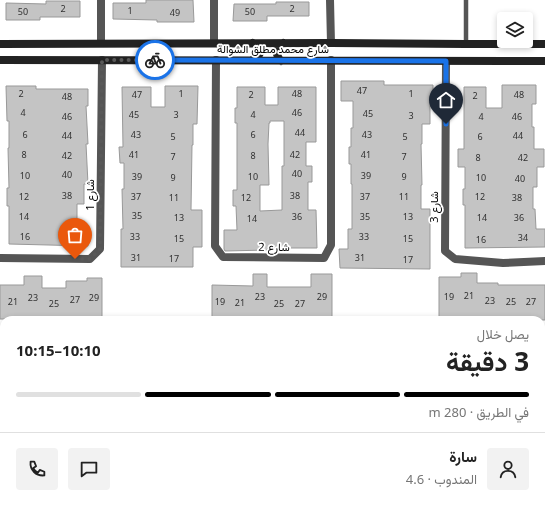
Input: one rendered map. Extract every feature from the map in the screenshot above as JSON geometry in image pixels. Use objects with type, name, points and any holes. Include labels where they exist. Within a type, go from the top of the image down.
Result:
[{"type":"street","points":[[101,0],[101,43]]},
{"type":"street","points":[[214,0],[214,43]]},
{"type":"street","points":[[330,0],[331,43]]},
{"type":"street","points":[[252,43],[259,46],[260,51],[258,56],[252,60]]},
{"type":"street","points":[[282,61],[276,52],[278,46],[283,43]]},
{"type":"street","name":"شارع محمد مطلق الشوالة","points":[[0,44],[545,44]]},
{"type":"street","name":"شارع محمد مطلق الشوالة","points":[[0,60],[545,61]]},
{"type":"street","name":"شارع 1","points":[[0,258],[90,259],[100,249],[102,60]]},
{"type":"street","name":"شارع 2","points":[[216,60],[216,246],[223,257],[324,258],[331,245],[331,60]]},
{"type":"street","name":"شارع 3","points":[[446,61],[445,251],[456,259],[502,263],[545,261]]},
{"type":"lane","points":[[466,0],[466,44]]},
{"type":"building","points":[[146,0],[193,0],[194,22],[157,22],[157,20],[113,19],[113,3],[146,3]]},
{"type":"building","points":[[46,1],[80,1],[80,17],[40,17],[40,20],[6,20],[6,3],[46,4]]},
{"type":"building","points":[[276,2],[309,2],[309,16],[267,16],[267,21],[233,21],[234,4],[276,4]]},
{"type":"building","points":[[341,81],[384,81],[384,85],[433,85],[433,102],[430,102],[430,124],[422,124],[421,144],[421,209],[430,209],[430,269],[340,268],[339,249],[348,249],[348,229],[352,229],[352,184],[351,164],[349,164],[349,147],[351,147],[351,128],[353,128],[353,101],[341,101]]},
{"type":"building","points":[[502,85],[536,85],[536,104],[532,104],[534,149],[544,149],[544,167],[537,167],[537,187],[533,187],[533,209],[535,209],[536,229],[545,229],[545,247],[465,248],[465,205],[463,205],[463,189],[465,189],[465,167],[458,167],[458,149],[464,149],[464,87],[486,87],[486,108],[502,108]]},
{"type":"building","points":[[6,86],[36,86],[36,89],[88,89],[88,106],[86,106],[88,144],[86,144],[88,184],[84,184],[84,204],[77,204],[77,229],[88,229],[88,246],[9,244],[9,206],[7,206],[7,188],[9,188],[9,121],[7,121]]},
{"type":"building","points":[[165,86],[198,86],[197,124],[193,124],[191,210],[202,210],[202,247],[193,247],[193,267],[121,267],[121,229],[123,229],[122,189],[124,189],[124,163],[120,163],[119,147],[123,147],[122,87],[151,87],[151,107],[165,107]]},
{"type":"building","points":[[237,87],[265,87],[265,105],[278,105],[278,87],[316,87],[316,142],[306,142],[306,166],[312,166],[312,182],[308,182],[308,210],[316,210],[317,248],[268,248],[268,250],[225,251],[224,230],[237,230],[236,206],[233,206],[233,190],[237,190],[237,123],[235,123],[235,108],[237,108]],"holes":[[[270,121],[284,121],[282,210],[260,211],[260,185],[269,185],[269,123]]]},
{"type":"building","points":[[461,273],[477,273],[477,283],[498,283],[498,285],[545,285],[545,316],[439,316],[439,277],[461,277]]},
{"type":"building","points":[[253,274],[267,274],[267,287],[311,287],[311,274],[332,274],[332,316],[212,316],[212,285],[253,286]]},
{"type":"building","points":[[24,276],[42,276],[42,288],[66,288],[66,281],[87,281],[87,278],[102,278],[102,316],[0,316],[0,285],[24,285]]},
{"type":"way so far","points":[[75,259],[90,259],[100,249],[102,60],[155,60]]},
{"type":"route","points":[[155,60],[446,61],[446,124]]}]
